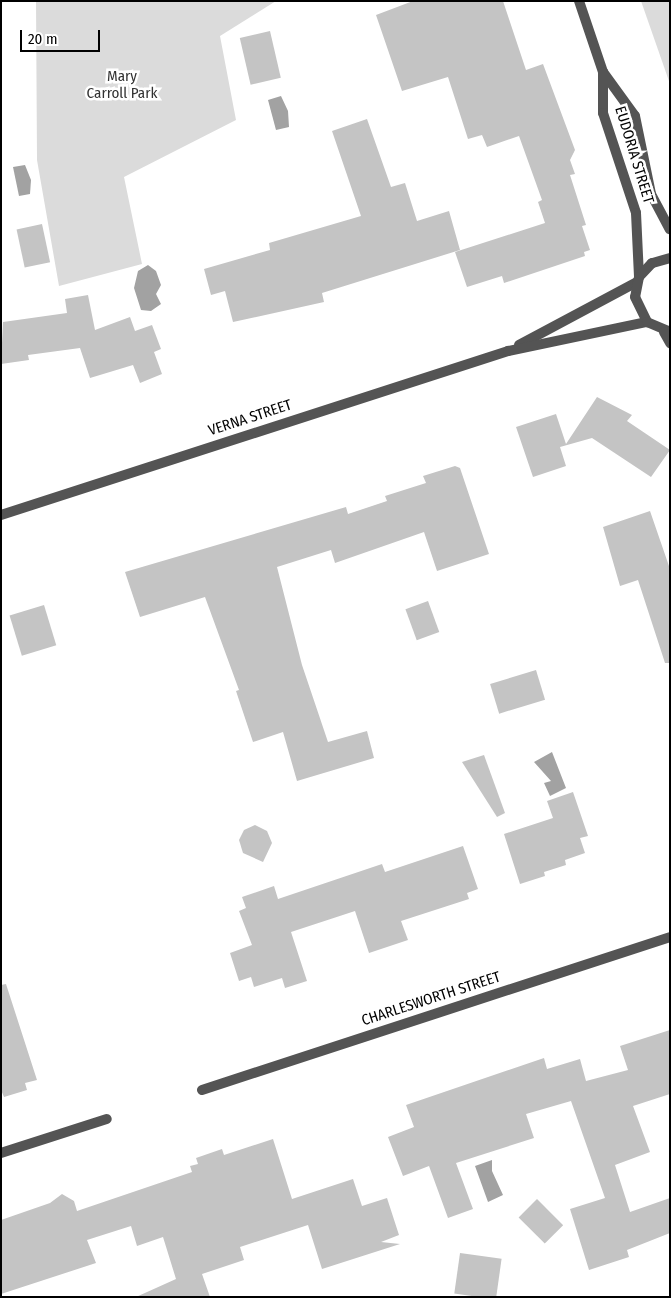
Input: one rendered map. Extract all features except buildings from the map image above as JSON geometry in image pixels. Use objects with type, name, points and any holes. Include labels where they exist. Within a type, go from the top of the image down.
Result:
[{"type":"street","name":"EUDORIA STREET","points":[[579,1],[603,72],[635,116],[652,194],[670,230]]},
{"type":"street","name":"EUDORIA STREET","points":[[603,72],[603,113],[636,213],[638,310],[646,322]]},
{"type":"street","name":"VERNA STREET","points":[[508,351],[638,280],[652,263],[670,258]]},
{"type":"street","name":"VERNA STREET","points":[[1,515],[508,351],[646,322]]},
{"type":"street","points":[[646,322],[667,332],[670,343]]},
{"type":"street","name":"CHARLESWORTH STREET","points":[[202,1090],[670,938]]},
{"type":"street","points":[[1,1153],[108,1119]]},
{"type":"green space","name":"Mary Carroll Park","points":[[36,1],[276,1],[220,36],[236,120],[124,177],[142,264],[59,286],[37,160]]},
{"type":"green space","points":[[641,1],[670,1],[670,84]]},
{"type":"shaded area","points":[[281,96],[288,111],[289,127],[276,130],[268,100]]},
{"type":"shaded area","points":[[25,165],[31,180],[30,194],[19,196],[13,167]]},
{"type":"shaded area","points":[[148,265],[156,271],[161,285],[156,294],[161,304],[151,311],[141,310],[134,288],[138,271]]},
{"type":"shaded area","points":[[552,752],[566,788],[550,796],[544,783],[551,781],[534,762]]},
{"type":"shaded area","points":[[492,1160],[492,1171],[503,1195],[488,1202],[475,1166]]}]
